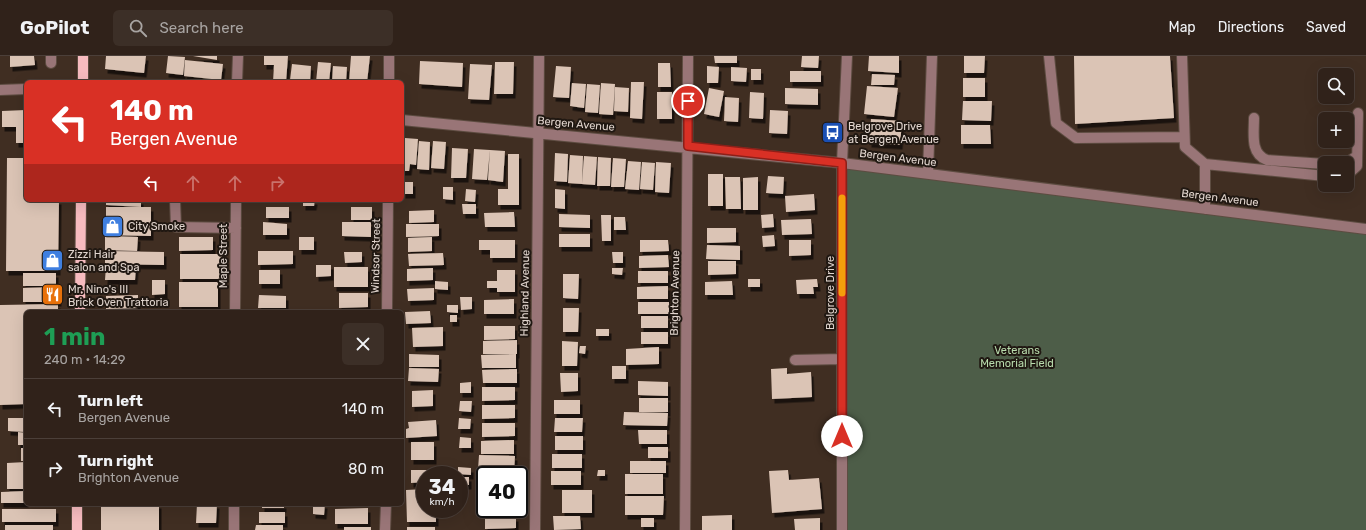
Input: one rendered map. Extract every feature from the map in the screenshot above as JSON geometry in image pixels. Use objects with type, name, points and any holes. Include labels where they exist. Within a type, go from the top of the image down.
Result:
[{"type":"main road","points":[[83,56],[83,80]]},
{"type":"main road","points":[[80,310],[81,202]]},
{"type":"main road","points":[[77,506],[77,530]]},
{"type":"street","points":[[237,80],[238,56]]},
{"type":"street","points":[[389,56],[389,80]]},
{"type":"street","name":"Highland Avenue","points":[[535,530],[539,56]]},
{"type":"street","name":"Brighton Avenue","points":[[685,530],[688,56]]},
{"type":"street","name":"Belgrove Drive","points":[[842,530],[842,163],[847,56]]},
{"type":"street","points":[[928,174],[932,56]]},
{"type":"street","points":[[1048,56],[1056,123],[1076,138],[1184,137]]},
{"type":"street","points":[[1182,56],[1185,147],[1205,164],[1318,175]]},
{"type":"street","points":[[0,90],[24,89]]},
{"type":"street","points":[[1354,169],[1357,166],[1358,113]]},
{"type":"street","points":[[1254,118],[1255,151],[1259,158],[1267,160],[1318,164]]},
{"type":"street","name":"Bergen Avenue","points":[[404,120],[688,146],[842,163],[1366,229]]},
{"type":"street","points":[[1205,164],[1205,208]]},
{"type":"street","points":[[176,202],[176,227],[236,228]]},
{"type":"street","name":"Maple Street","points":[[235,310],[236,202]]},
{"type":"street","name":"Windsor Street","points":[[387,310],[388,202]]},
{"type":"street","points":[[795,360],[842,360]]},
{"type":"street","points":[[234,506],[234,530]]},
{"type":"street","points":[[385,530],[386,506]]},
{"type":"green space","name":"Veterans Memorial Field","points":[[840,157],[1366,227],[1366,530],[845,530]]},
{"type":"building","points":[[10,56],[34,56],[35,65],[10,67]]},
{"type":"building","points":[[106,56],[146,56],[144,73],[105,69]]},
{"type":"building","points":[[168,56],[185,57],[183,75],[166,73]]},
{"type":"building","points":[[193,56],[217,56],[217,60]]},
{"type":"building","points":[[264,56],[288,56],[286,80],[273,80],[274,65],[264,65]]},
{"type":"building","points":[[351,56],[370,56],[367,80],[349,80]]},
{"type":"building","points":[[714,56],[737,56],[737,63],[715,63]]},
{"type":"building","points":[[802,56],[819,56],[818,68],[801,67]]},
{"type":"building","points":[[869,56],[899,56],[899,73],[868,71]]},
{"type":"building","points":[[964,56],[985,56],[984,73],[964,73]]},
{"type":"building","points":[[1074,56],[1170,56],[1174,118],[1075,124]]},
{"type":"building","points":[[185,60],[223,64],[221,80],[184,76]]},
{"type":"building","points":[[420,61],[463,63],[462,87],[419,84]]},
{"type":"building","points":[[318,62],[331,63],[329,80],[316,80]]},
{"type":"building","points":[[495,62],[514,62],[513,94],[494,94]]},
{"type":"building","points":[[658,63],[670,63],[671,87],[658,87]]},
{"type":"building","points":[[292,64],[311,66],[310,80],[290,80]]},
{"type":"building","points":[[470,64],[492,65],[489,100],[468,99]]},
{"type":"building","points":[[333,66],[347,67],[346,80],[332,80]]},
{"type":"building","points":[[556,66],[571,67],[569,98],[553,97]]},
{"type":"building","points":[[707,66],[719,67],[718,83],[707,83]]},
{"type":"building","points":[[731,67],[747,68],[746,82],[731,81]]},
{"type":"building","points":[[751,69],[761,69],[761,80],[751,80]]},
{"type":"building","points":[[790,71],[821,71],[821,82],[790,82]]},
{"type":"building","points":[[872,74],[895,75],[894,85],[871,85]]},
{"type":"building","points":[[963,78],[985,78],[985,97],[963,97]]},
{"type":"building","points":[[631,82],[644,82],[642,119],[630,118]]},
{"type":"building","points":[[572,83],[586,84],[584,108],[570,106]]},
{"type":"building","points":[[601,83],[615,84],[613,115],[599,114]]},
{"type":"building","points":[[587,84],[600,85],[598,113],[585,112]]},
{"type":"building","points":[[867,86],[898,88],[894,117],[864,114]]},
{"type":"building","points":[[615,87],[629,88],[628,112],[614,111]]},
{"type":"building","points":[[709,88],[724,91],[719,117],[704,114]]},
{"type":"building","points":[[785,88],[818,89],[818,105],[785,104]]},
{"type":"building","points":[[657,92],[672,92],[672,119],[657,119]]},
{"type":"building","points":[[750,92],[764,93],[763,119],[749,118]]},
{"type":"building","points":[[725,97],[739,98],[738,122],[724,121]]},
{"type":"building","points":[[963,101],[992,101],[991,121],[962,120]]},
{"type":"building","points":[[24,110],[24,143],[16,143],[16,127],[2,127],[2,111]]},
{"type":"building","points":[[770,110],[788,111],[787,134],[769,133]]},
{"type":"building","points":[[871,119],[902,121],[900,145],[869,143]]},
{"type":"building","points":[[961,125],[990,125],[991,144],[961,144]]},
{"type":"building","points":[[405,138],[418,139],[416,165],[410,164],[409,171],[404,171]]},
{"type":"building","points":[[419,141],[430,142],[429,170],[417,169]]},
{"type":"building","points":[[433,141],[446,142],[444,169],[431,168]]},
{"type":"building","points":[[452,148],[468,149],[466,178],[451,178]]},
{"type":"building","points":[[474,149],[490,150],[487,180],[472,179]]},
{"type":"building","points":[[490,150],[505,151],[503,182],[488,180]]},
{"type":"building","points":[[555,153],[568,154],[567,182],[554,181]]},
{"type":"building","points":[[508,154],[519,154],[519,205],[498,205],[498,189],[508,189]]},
{"type":"building","points":[[570,155],[583,156],[582,184],[568,183]]},
{"type":"building","points":[[584,156],[597,157],[595,185],[582,184]]},
{"type":"building","points":[[598,157],[611,158],[610,186],[597,186]]},
{"type":"building","points":[[7,158],[24,158],[24,202],[59,202],[58,271],[6,271]]},
{"type":"building","points":[[613,158],[626,159],[624,187],[611,187]]},
{"type":"building","points":[[628,161],[641,162],[639,190],[625,189]]},
{"type":"building","points":[[642,162],[655,163],[653,190],[640,189]]},
{"type":"building","points":[[656,162],[671,163],[669,193],[655,192]]},
{"type":"building","points":[[708,174],[723,174],[723,206],[708,206]]},
{"type":"building","points":[[768,176],[784,177],[783,194],[766,193]]},
{"type":"building","points":[[725,177],[740,177],[741,209],[726,209]]},
{"type":"building","points":[[758,177],[758,210],[743,210],[743,178]]},
{"type":"building","points":[[404,182],[413,182],[413,194],[404,194]]},
{"type":"building","points":[[443,187],[453,187],[453,200],[443,199]]},
{"type":"building","points":[[466,189],[476,190],[475,202],[465,201]]},
{"type":"building","points":[[555,189],[565,190],[565,209],[555,208]]},
{"type":"building","points":[[814,194],[815,210],[786,212],[785,196]]},
{"type":"building","points":[[106,202],[141,202],[141,207],[106,205]]},
{"type":"building","points":[[303,202],[315,202],[314,206],[303,206]]},
{"type":"building","points":[[462,204],[476,204],[476,214],[463,214]]},
{"type":"building","points":[[106,207],[151,207],[151,236],[106,235]]},
{"type":"building","points":[[266,207],[289,207],[289,218],[266,218]]},
{"type":"building","points":[[351,207],[372,207],[372,220],[351,220]]},
{"type":"building","points":[[434,210],[434,222],[409,223],[409,211]]},
{"type":"building","points":[[514,212],[515,227],[485,227],[484,213]]},
{"type":"building","points":[[559,214],[590,215],[590,228],[559,227]]},
{"type":"building","points":[[773,214],[774,227],[762,228],[761,215]]},
{"type":"building","points":[[601,215],[611,215],[611,241],[602,241]]},
{"type":"building","points":[[614,217],[625,217],[626,230],[614,230]]},
{"type":"building","points":[[811,219],[812,234],[782,235],[781,220]]},
{"type":"building","points":[[263,222],[287,224],[287,235],[263,235]]},
{"type":"building","points":[[342,222],[371,222],[371,237],[342,236]]},
{"type":"building","points":[[406,224],[439,224],[439,236],[406,237]]},
{"type":"building","points":[[707,228],[736,228],[736,242],[707,243]]},
{"type":"building","points":[[559,234],[590,234],[590,247],[559,247]]},
{"type":"building","points":[[774,235],[775,246],[763,247],[762,236]]},
{"type":"building","points":[[105,236],[138,237],[137,251],[105,250]]},
{"type":"building","points":[[179,237],[213,237],[213,250],[179,251]]},
{"type":"building","points":[[299,237],[314,237],[314,250],[299,250]]},
{"type":"building","points":[[432,237],[432,251],[408,252],[408,238]]},
{"type":"building","points":[[479,240],[515,240],[515,258],[490,258],[490,250],[479,250]]},
{"type":"building","points":[[640,240],[668,240],[669,251],[640,252]]},
{"type":"building","points":[[789,240],[811,240],[811,255],[789,256]]},
{"type":"building","points":[[707,245],[740,246],[740,260],[706,259]]},
{"type":"building","points":[[105,251],[164,252],[164,265],[105,264]]},
{"type":"building","points":[[258,251],[293,251],[293,264],[258,265]]},
{"type":"building","points":[[344,252],[362,252],[362,262],[345,263]]},
{"type":"building","points":[[612,252],[623,252],[623,263],[613,263]]},
{"type":"building","points":[[443,253],[444,265],[409,266],[408,254]]},
{"type":"building","points":[[180,254],[222,254],[222,279],[180,279]]},
{"type":"building","points":[[668,255],[669,267],[639,268],[639,256]]},
{"type":"building","points":[[708,261],[736,261],[736,274],[708,275]]},
{"type":"building","points":[[316,265],[331,265],[331,276],[316,277]]},
{"type":"building","points":[[106,266],[136,266],[135,280],[105,280]]},
{"type":"building","points":[[334,267],[368,267],[368,287],[334,287]]},
{"type":"building","points":[[433,268],[433,280],[407,281],[407,269]]},
{"type":"building","points":[[612,268],[623,268],[622,275],[612,274]]},
{"type":"building","points":[[259,270],[280,270],[280,284],[259,284]]},
{"type":"building","points":[[497,270],[515,270],[515,292],[497,292],[497,288],[487,288],[487,281],[497,281]]},
{"type":"building","points":[[638,271],[668,271],[668,283],[638,283]]},
{"type":"building","points":[[23,273],[56,273],[56,286],[23,286]]},
{"type":"building","points":[[563,274],[579,274],[578,299],[563,298]]},
{"type":"building","points":[[748,279],[760,279],[760,287],[748,287]]},
{"type":"building","points":[[817,279],[818,287],[813,287],[814,294],[797,294],[796,280]]},
{"type":"building","points":[[152,280],[165,280],[165,294],[152,295]]},
{"type":"building","points":[[435,281],[448,282],[448,290],[435,289]]},
{"type":"building","points":[[732,281],[733,295],[705,295],[705,282]]},
{"type":"building","points":[[179,282],[218,282],[218,307],[179,307]]},
{"type":"building","points":[[668,286],[668,299],[637,299],[637,287]]},
{"type":"building","points":[[59,287],[59,302],[23,302],[23,288]]},
{"type":"building","points":[[434,288],[434,300],[408,301],[407,289]]},
{"type":"building","points":[[339,293],[368,293],[368,307],[339,308]]},
{"type":"building","points":[[138,295],[138,308],[106,309],[106,296]]},
{"type":"building","points":[[259,295],[286,296],[286,308],[258,308]]},
{"type":"building","points":[[460,297],[472,297],[472,309],[461,310]]},
{"type":"building","points":[[514,299],[514,314],[484,314],[484,300]]},
{"type":"building","points":[[638,302],[669,302],[669,314],[638,314]]},
{"type":"building","points":[[58,304],[58,310],[24,310],[24,404],[0,405],[0,305]]},
{"type":"building","points":[[447,305],[458,305],[458,313],[447,312]]},
{"type":"building","points":[[563,308],[579,308],[578,332],[563,332]]},
{"type":"building","points":[[285,309],[285,310],[256,310]]},
{"type":"building","points":[[430,311],[431,323],[406,324],[405,312]]},
{"type":"building","points":[[450,315],[457,315],[457,322],[450,322]]},
{"type":"building","points":[[641,316],[668,316],[668,328],[641,328]]},
{"type":"building","points":[[484,326],[515,326],[515,339],[484,340]]},
{"type":"building","points":[[443,327],[443,346],[413,347],[412,328]]},
{"type":"building","points":[[596,329],[609,329],[609,336],[596,336]]},
{"type":"building","points":[[641,332],[668,332],[668,344],[641,344]]},
{"type":"building","points":[[517,340],[517,354],[483,354],[483,341]]},
{"type":"building","points":[[562,341],[578,342],[577,366],[562,366]]},
{"type":"building","points":[[580,346],[586,346],[585,354],[579,353]]},
{"type":"building","points":[[659,347],[659,364],[626,365],[626,349]]},
{"type":"building","points":[[409,354],[439,355],[439,367],[409,367]]},
{"type":"building","points":[[516,354],[516,368],[482,368],[481,355]]},
{"type":"building","points":[[612,366],[626,366],[626,379],[612,379]]},
{"type":"building","points":[[409,368],[439,369],[438,382],[408,381]]},
{"type":"building","points":[[787,368],[787,374],[811,372],[812,397],[772,399],[771,369]]},
{"type":"building","points":[[517,369],[517,383],[483,383],[482,370]]},
{"type":"building","points":[[560,373],[578,373],[578,391],[561,392]]},
{"type":"building","points":[[638,381],[668,382],[668,396],[638,395]]},
{"type":"building","points":[[471,382],[471,393],[460,393],[460,383]]},
{"type":"building","points":[[482,387],[515,387],[515,400],[482,401]]},
{"type":"building","points":[[433,390],[433,406],[412,407],[412,391]]},
{"type":"building","points":[[639,398],[668,398],[668,412],[639,412]]},
{"type":"building","points":[[554,400],[580,400],[580,414],[554,414]]},
{"type":"building","points":[[460,401],[472,401],[471,412],[459,411]]},
{"type":"building","points":[[482,405],[515,405],[515,418],[482,419]]},
{"type":"building","points":[[624,412],[668,413],[667,426],[623,425]]},
{"type":"building","points":[[8,418],[24,418],[24,432],[8,431]]},
{"type":"building","points":[[459,418],[471,419],[470,429],[458,429]]},
{"type":"building","points":[[555,418],[583,418],[582,432],[554,432]]},
{"type":"building","points":[[436,420],[437,436],[406,438],[406,429],[409,428],[408,422]]},
{"type":"building","points":[[482,423],[515,423],[515,436],[482,437]]},
{"type":"building","points":[[638,430],[667,430],[667,444],[639,444]]},
{"type":"building","points":[[18,432],[24,433],[24,445],[18,445]]},
{"type":"building","points":[[555,436],[583,436],[583,450],[555,450]]},
{"type":"building","points":[[460,437],[471,438],[471,448],[459,448]]},
{"type":"building","points":[[514,440],[514,454],[481,454],[481,441]]},
{"type":"building","points":[[411,442],[434,442],[434,460],[411,460]]},
{"type":"building","points":[[648,447],[668,447],[668,458],[648,458]]},
{"type":"building","points":[[21,448],[24,448],[24,461],[21,461]]},
{"type":"building","points":[[552,454],[582,454],[582,468],[552,468]]},
{"type":"building","points":[[479,455],[515,456],[514,466],[478,466]]},
{"type":"building","points":[[630,461],[666,461],[666,473],[630,473]]},
{"type":"building","points":[[24,462],[24,489],[7,489],[7,463]]},
{"type":"building","points":[[468,468],[471,468],[471,475],[468,475]]},
{"type":"building","points":[[411,470],[416,470],[416,483],[411,483]]},
{"type":"building","points":[[598,470],[605,470],[605,476],[597,476]]},
{"type":"building","points":[[788,470],[789,480],[819,478],[822,509],[772,513],[769,471]]},
{"type":"building","points":[[551,471],[581,471],[581,485],[551,485]]},
{"type":"building","points":[[625,474],[663,474],[663,494],[625,494]]},
{"type":"building","points":[[416,489],[416,518],[436,518],[436,522],[407,522],[406,490]]},
{"type":"building","points":[[562,490],[592,490],[592,513],[562,513]]},
{"type":"building","points":[[24,491],[24,503],[1,503],[1,492]]},
{"type":"building","points":[[625,496],[664,496],[663,515],[625,515]]},
{"type":"building","points":[[101,506],[159,506],[159,530],[101,530]]},
{"type":"building","points":[[197,506],[217,506],[216,523],[196,523]]},
{"type":"building","points":[[262,506],[284,506],[284,508],[262,508]]},
{"type":"building","points":[[313,506],[325,506],[324,515],[313,514]]},
{"type":"building","points":[[368,508],[368,524],[335,524],[335,509]]},
{"type":"building","points":[[2,509],[56,509],[56,522],[2,522]]},
{"type":"building","points":[[259,512],[285,512],[285,523],[259,523]]},
{"type":"building","points":[[732,515],[732,530],[702,530],[702,516]]},
{"type":"building","points":[[553,516],[580,516],[581,529],[554,530]]},
{"type":"building","points":[[485,518],[516,518],[516,528],[485,529]]},
{"type":"building","points":[[641,518],[654,518],[654,527],[641,527]]},
{"type":"building","points":[[820,518],[820,530],[795,530],[794,519]]},
{"type":"building","points":[[5,525],[53,525],[53,530],[5,530]]},
{"type":"building","points":[[256,525],[283,525],[283,530],[255,530]]},
{"type":"building","points":[[344,527],[371,527],[371,530],[344,530]]},
{"type":"building","points":[[407,527],[435,527],[435,530],[407,530]]},
{"type":"slow traffic","points":[[842,198],[842,293]]},
{"type":"place","name":"Belgrove Drive at Bergen Avenue","points":[[832,132]]},
{"type":"place","name":"City Smoke","points":[[113,226]]},
{"type":"place","name":"Zizzi Hair salon and Spa","points":[[52,260]]},
{"type":"place","name":"Mr. Nino's III Brick Oven Trattoria","points":[[53,295]]},
{"type":"route","points":[[688,101],[688,146],[842,163],[842,436]]}]
